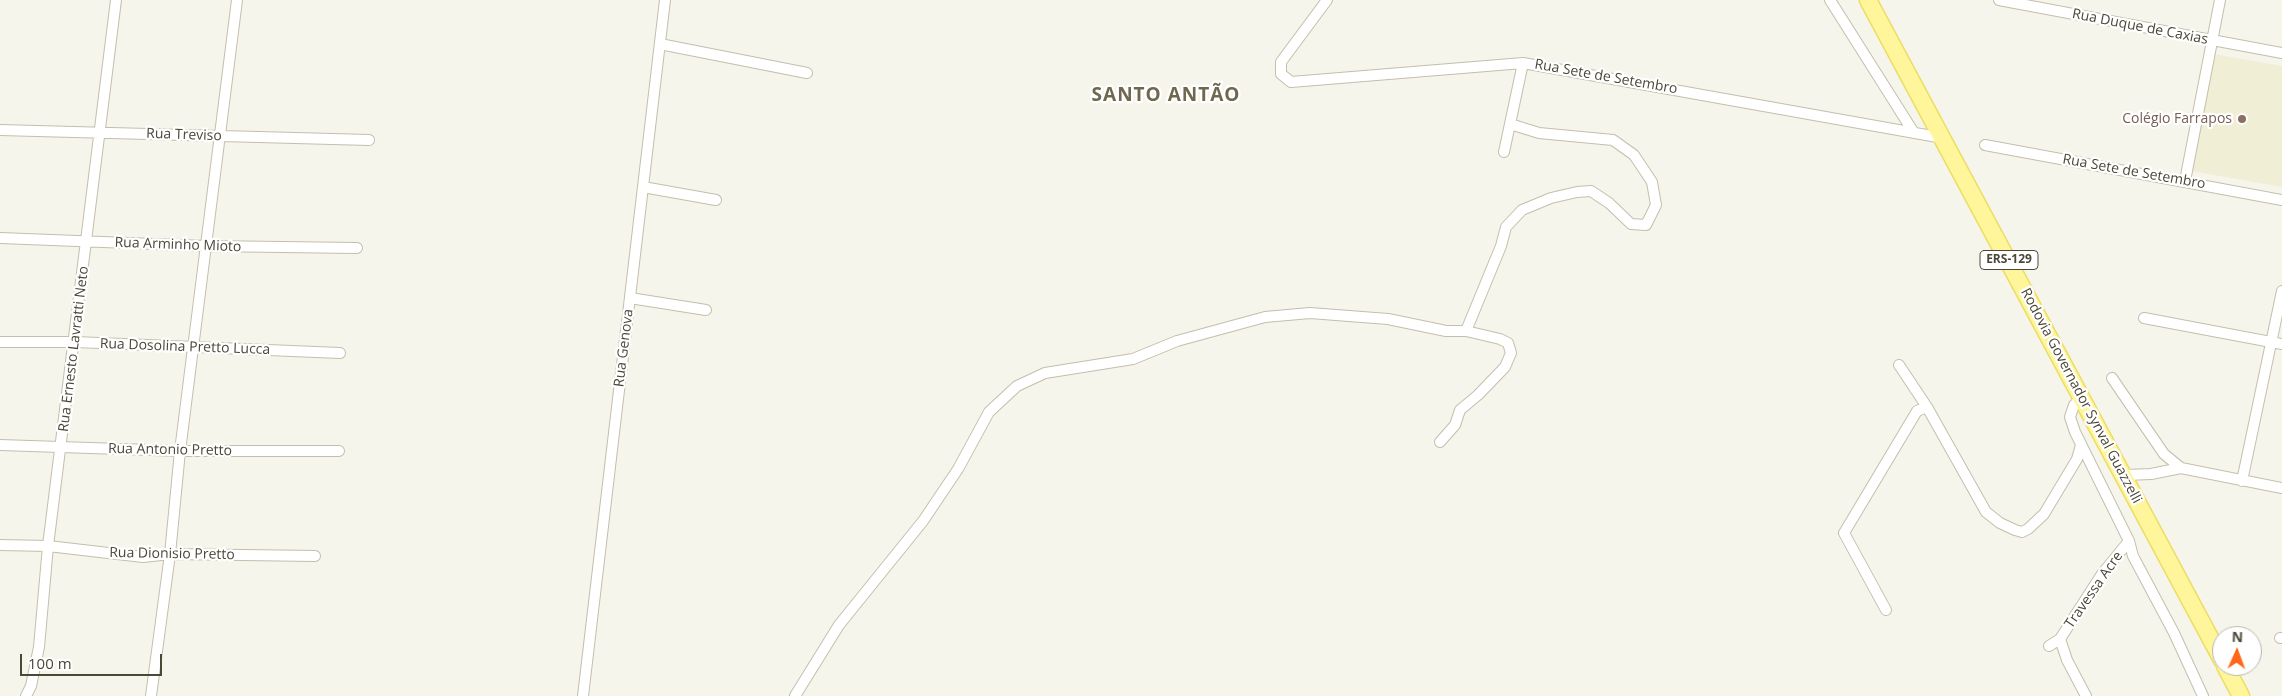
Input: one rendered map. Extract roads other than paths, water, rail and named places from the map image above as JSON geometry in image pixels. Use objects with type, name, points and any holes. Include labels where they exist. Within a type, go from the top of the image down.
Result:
[{"type":"main road","name":"Rodovia Governador Synval Guazzelli","points":[[1868,0],[2125,475],[2212,641]]},
{"type":"main road","points":[[2230,676],[2241,696]]},
{"type":"street","name":"Rua Ernesto Lavratti Neto","points":[[26,696],[31,686],[39,647],[48,546],[75,342],[116,0]]},
{"type":"street","points":[[151,696],[237,0]]},
{"type":"street","name":"Rua Genova","points":[[583,696],[665,0]]},
{"type":"street","name":"Rua Sete de Setembro","points":[[1327,0],[1281,62],[1281,74],[1291,82],[1523,63],[1943,138]]},
{"type":"street","points":[[1830,0],[1914,133]]},
{"type":"street","name":"Rua Duque de Caxias","points":[[1999,0],[2282,53]]},
{"type":"street","points":[[2185,181],[2220,0]]},
{"type":"street","points":[[660,44],[807,73]]},
{"type":"street","points":[[1504,152],[1523,63]]},
{"type":"street","points":[[1466,332],[1501,246],[1506,227],[1522,210],[1552,198],[1591,191],[1609,203],[1631,224],[1646,225],[1656,205],[1652,182],[1634,155],[1613,140],[1539,132],[1510,124]]},
{"type":"street","name":"Rua Treviso","points":[[0,130],[369,140]]},
{"type":"street","name":"Rua Sete de Setembro","points":[[1985,145],[2282,200]]},
{"type":"street","points":[[643,187],[716,200]]},
{"type":"street","name":"Rua Arminho Mioto","points":[[0,238],[206,246],[357,248]]},
{"type":"street","points":[[2242,481],[2277,343],[2282,291]]},
{"type":"street","points":[[630,298],[706,310]]},
{"type":"street","points":[[794,696],[840,625],[923,521],[958,469],[989,412],[1018,386],[1045,373],[1133,359],[1177,341],[1265,317],[1310,313],[1388,319],[1446,331],[1466,332],[1500,339],[1508,343],[1511,353],[1505,367],[1478,395],[1460,410],[1455,425],[1440,442]]},
{"type":"street","points":[[2144,318],[2277,343]]},
{"type":"street","name":"Rua Dosolina Pretto Lucca","points":[[0,342],[75,342],[340,353]]},
{"type":"street","points":[[1899,365],[1927,407],[1986,512],[2000,523],[2015,530],[2022,532],[2028,530],[2044,514],[2077,459],[2081,445]]},
{"type":"street","points":[[2112,378],[2164,454],[2181,468]]},
{"type":"street","points":[[2082,397],[2074,405],[2070,417],[2081,445],[2129,541],[2133,556],[2174,633],[2203,696]]},
{"type":"street","points":[[1886,610],[1844,533],[1917,411],[1927,407]]},
{"type":"street","name":"Rua Antonio Pretto","points":[[0,445],[180,451],[339,451]]},
{"type":"street","points":[[2125,475],[2151,474],[2181,468],[2282,488]]},
{"type":"street","name":"Travessa Acre","points":[[2049,646],[2060,639],[2102,574],[2129,541]]},
{"type":"street","name":"Rua Dionisio Pretto","points":[[0,546],[48,546],[143,557],[170,554],[315,556]]},
{"type":"street","name":"Travessa Acre","points":[[2060,639],[2066,660],[2086,696]]},
{"type":"place","name":"Colégio Farrapos","points":[[2242,119]]},
{"type":"district","name":"SANTO ANTÃO","points":[[1166,96]]}]
